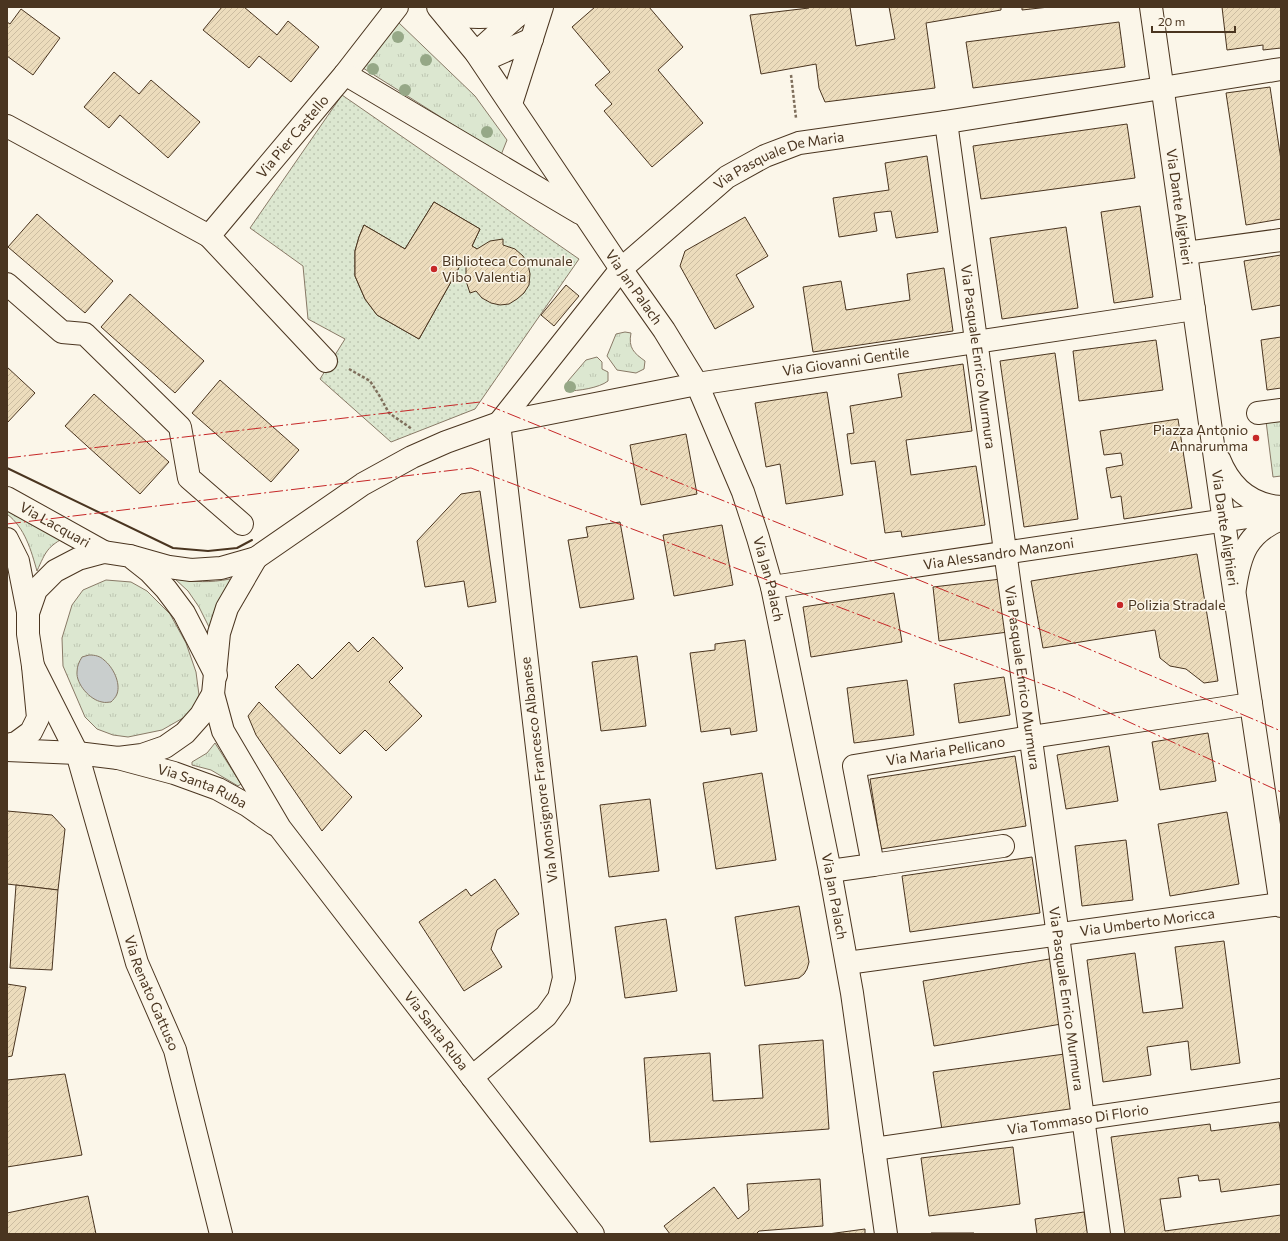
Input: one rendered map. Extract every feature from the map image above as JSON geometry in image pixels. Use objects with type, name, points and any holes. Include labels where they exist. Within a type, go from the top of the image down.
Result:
[{"type":"street","name":"Via Pier Castello","points":[[210,236],[345,74],[397,7]]},
{"type":"street","points":[[511,104],[542,7]]},
{"type":"street","name":"Via Dante Alighieri","points":[[1151,7],[1224,522],[1281,905]]},
{"type":"street","points":[[479,57],[525,11]]},
{"type":"street","points":[[442,12],[479,17],[525,11]]},
{"type":"street","name":"Via Jan Palach","points":[[442,12],[479,57],[621,269],[664,330],[697,384],[743,492],[772,587],[848,963],[886,1234]]},
{"type":"street","points":[[479,57],[532,38]]},
{"type":"street","name":"Via Pasquale De Maria","points":[[499,423],[621,269],[727,177],[765,156],[799,143],[946,122],[1281,68]]},
{"type":"street","points":[[345,74],[585,215]]},
{"type":"street","name":"Via Pasquale Enrico Murmura","points":[[946,122],[1099,1234]]},
{"type":"street","points":[[7,126],[210,236],[326,361]]},
{"type":"street","points":[[1186,253],[1281,240]]},
{"type":"street","points":[[7,284],[62,332],[85,334],[180,427],[189,478],[242,524]]},
{"type":"street","name":"Via Giovanni Gentile","points":[[256,558],[363,484],[412,457],[446,442],[499,423],[697,384],[1194,309]]},
{"type":"street","points":[[1258,413],[1281,410]]},
{"type":"street","name":"Via Monsignore Francesco Albanese","points":[[472,1076],[546,1016],[559,998],[564,978],[499,423]]},
{"type":"street","points":[[1213,443],[1228,477],[1237,488],[1247,496],[1259,502],[1281,507]]},
{"type":"street","name":"Via Lacquari","points":[[7,498],[104,552]]},
{"type":"street","name":"Via Alessandro Manzoni","points":[[772,587],[1224,522],[1281,512]]},
{"type":"street","points":[[1234,591],[1242,553],[1249,541],[1260,530],[1281,519]]},
{"type":"street","points":[[7,539],[18,561],[28,613],[28,634],[38,718],[31,732],[16,743],[7,745]]},
{"type":"street","points":[[28,613],[36,590],[55,572],[78,559],[104,552],[130,556],[169,567],[191,570],[220,568],[256,558]]},
{"type":"street","points":[[130,556],[149,571],[166,589],[184,613],[215,684]]},
{"type":"street","points":[[7,750],[77,753],[118,758],[142,755],[165,746],[185,733],[201,715],[215,684],[219,633],[226,608],[256,558]]},
{"type":"street","name":"Via Renato Gattuso","points":[[33,666],[77,753],[137,963],[175,1050],[221,1234]]},
{"type":"street","name":"Via Santa Ruba","points":[[215,684],[223,731],[280,828],[593,1234]]},
{"type":"street","name":"Via Maria Pellicano","points":[[873,864],[854,766],[1031,737],[1251,704]]},
{"type":"street","name":"Via Santa Ruba","points":[[118,758],[174,773],[218,789],[247,805],[280,828]]},
{"type":"street","points":[[830,871],[1003,846]]},
{"type":"street","name":"Via Umberto Moricca","points":[[848,963],[1281,905]]},
{"type":"street","name":"Via Tommaso Di Florio","points":[[874,1149],[1281,1090]]},
{"type":"path","points":[[791,75],[799,143]]},
{"type":"path","points":[[326,361],[350,369],[370,381],[389,412],[416,431],[446,442]]},
{"type":"green space","points":[[398,22],[475,96],[507,140],[501,155],[363,68]]},
{"type":"green space","points":[[342,95],[579,259],[475,409],[391,442],[320,379],[345,339],[308,319],[303,266],[250,228]]},
{"type":"green space","points":[[625,332],[631,333],[630,343],[633,350],[645,361],[644,369],[636,373],[617,370],[607,356],[616,334]]},
{"type":"green space","points":[[597,357],[602,362],[602,369],[608,372],[608,381],[599,386],[588,389],[566,391],[568,381],[586,360]]},
{"type":"green space","points":[[1281,419],[1281,476],[1273,477],[1266,421]]},
{"type":"green space","points":[[7,506],[67,536],[55,543],[48,550],[37,571],[23,533],[7,514]]},
{"type":"green space","points":[[175,579],[202,582],[230,579],[233,582],[211,631],[199,607],[188,591]]},
{"type":"green space","points":[[106,580],[131,582],[147,591],[170,614],[186,643],[196,672],[199,695],[193,708],[183,718],[162,730],[128,737],[113,735],[97,729],[85,717],[63,666],[62,638],[72,605],[83,590]]},
{"type":"green space","points":[[215,743],[241,784],[238,786],[211,770],[192,765],[192,762],[207,753]]},
{"type":"shaded area","points":[[89,655],[97,656],[107,663],[117,680],[117,694],[111,702],[97,701],[81,686],[77,677],[78,664],[82,657]]},
{"type":"building","points":[[222,7],[244,7],[277,35],[288,21],[319,47],[291,82],[259,56],[249,68],[203,30]]},
{"type":"building","points":[[595,7],[649,7],[683,47],[658,70],[703,123],[652,167],[604,111],[612,104],[595,85],[610,72],[572,27]]},
{"type":"building","points":[[809,7],[850,7],[856,46],[895,39],[889,7],[1001,7],[1001,10],[926,23],[935,88],[825,102],[819,88],[816,64],[761,74],[750,15]]},
{"type":"building","points":[[1022,7],[1049,7],[1022,10]]},
{"type":"building","points":[[1222,7],[1281,7],[1281,48],[1263,50],[1263,45],[1227,50]]},
{"type":"building","points":[[21,9],[60,38],[33,75],[7,56],[7,22],[10,24]]},
{"type":"building","points":[[1119,22],[1125,67],[973,88],[966,42]]},
{"type":"building","points":[[114,72],[139,94],[151,80],[200,122],[168,158],[120,115],[109,128],[84,107]]},
{"type":"building","points":[[1270,87],[1281,160],[1281,219],[1246,225],[1226,93]]},
{"type":"building","points":[[1127,124],[1135,178],[981,199],[973,146]]},
{"type":"building","points":[[927,156],[938,232],[896,238],[891,211],[874,213],[877,231],[839,237],[833,198],[889,190],[885,163]]},
{"type":"building","points":[[434,202],[480,229],[472,246],[482,252],[477,256],[472,270],[461,264],[419,339],[377,315],[365,299],[355,276],[355,251],[364,225],[405,249]]},
{"type":"building","points":[[434,202],[480,229],[472,246],[477,249],[490,241],[503,239],[503,245],[515,249],[523,256],[528,264],[530,274],[529,285],[524,293],[509,304],[500,305],[491,303],[482,298],[476,291],[470,293],[466,281],[466,267],[461,264],[419,339],[377,315],[365,299],[355,276],[355,251],[364,225],[405,249]]},
{"type":"building","points":[[1140,206],[1153,297],[1114,303],[1101,212]]},
{"type":"building","points":[[37,214],[113,281],[85,313],[8,247]]},
{"type":"building","points":[[745,217],[768,256],[736,275],[754,307],[715,329],[680,266],[685,251]]},
{"type":"building","points":[[1066,227],[1078,308],[1002,319],[990,238]]},
{"type":"building","points":[[1281,255],[1281,305],[1252,310],[1244,261]]},
{"type":"building","points":[[944,268],[953,331],[813,352],[803,287],[841,281],[846,310],[910,300],[907,274]]},
{"type":"building","points":[[566,285],[579,296],[554,326],[541,315]]},
{"type":"building","points":[[130,294],[204,361],[175,393],[101,327]]},
{"type":"building","points":[[1281,337],[1281,388],[1267,390],[1261,340]]},
{"type":"building","points":[[1156,340],[1163,390],[1079,401],[1073,351]]},
{"type":"building","points":[[1055,353],[1078,519],[1024,527],[1000,361]]},
{"type":"building","points":[[963,364],[972,431],[906,440],[911,475],[976,466],[985,525],[902,537],[901,531],[885,533],[875,461],[851,464],[847,434],[854,433],[850,406],[902,397],[898,374]]},
{"type":"building","points":[[7,367],[35,393],[7,423]]},
{"type":"building","points":[[220,380],[299,450],[271,482],[192,413]]},
{"type":"building","points":[[827,392],[843,495],[786,504],[780,464],[766,467],[755,403]]},
{"type":"building","points":[[94,394],[169,462],[140,494],[65,426]]},
{"type":"building","points":[[1178,419],[1192,508],[1124,519],[1121,496],[1111,498],[1106,468],[1123,465],[1121,453],[1104,455],[1100,431]]},
{"type":"building","points":[[686,434],[697,494],[641,505],[630,445]]},
{"type":"building","points":[[480,491],[496,602],[468,607],[464,581],[425,587],[417,541],[461,494]]},
{"type":"building","points":[[620,522],[634,599],[580,608],[568,540],[588,537],[586,527]]},
{"type":"building","points":[[722,525],[733,585],[674,596],[663,535]]},
{"type":"building","name":"Polizia Stradale","points":[[1197,554],[1218,681],[1204,683],[1186,669],[1170,666],[1160,658],[1155,630],[1043,648],[1031,581]]},
{"type":"building","points":[[1001,579],[1008,632],[939,641],[933,587]]},
{"type":"building","points":[[894,593],[902,642],[811,657],[803,607]]},
{"type":"building","points":[[373,637],[403,668],[389,682],[422,716],[386,751],[365,730],[340,754],[275,687],[298,664],[312,679],[349,642],[358,652]]},
{"type":"building","points":[[745,640],[757,731],[731,735],[730,728],[701,732],[690,653],[715,650],[715,644]]},
{"type":"building","points":[[637,656],[646,726],[601,731],[592,662]]},
{"type":"building","points":[[1004,677],[1010,715],[959,723],[954,684]]},
{"type":"building","points":[[907,680],[914,735],[854,743],[847,688]]},
{"type":"building","points":[[259,702],[352,797],[322,831],[256,735],[248,716]]},
{"type":"building","points":[[1208,733],[1216,781],[1160,790],[1152,742]]},
{"type":"building","points":[[1109,746],[1118,801],[1066,809],[1057,755]]},
{"type":"building","points":[[1015,756],[1026,826],[881,849],[870,779]]},
{"type":"building","points":[[762,773],[776,860],[716,869],[703,783]]},
{"type":"building","points":[[650,799],[659,871],[609,877],[600,805]]},
{"type":"building","points":[[7,811],[52,815],[65,829],[58,890],[7,884]]},
{"type":"building","points":[[1227,812],[1239,884],[1170,896],[1158,824]]},
{"type":"building","points":[[1126,840],[1133,900],[1082,906],[1075,846]]},
{"type":"building","points":[[1032,857],[1040,913],[910,932],[902,876]]},
{"type":"building","points":[[495,879],[519,914],[497,930],[491,949],[502,967],[464,991],[419,922],[466,889],[471,896]]},
{"type":"building","points":[[16,885],[58,890],[52,970],[10,968]]},
{"type":"building","points":[[799,906],[809,962],[804,974],[799,978],[745,986],[735,917]]},
{"type":"building","points":[[666,919],[677,991],[625,998],[615,927]]},
{"type":"building","points":[[1224,941],[1240,1063],[1191,1070],[1188,1041],[1147,1047],[1151,1075],[1103,1082],[1087,960],[1135,953],[1143,1013],[1183,1008],[1175,947]]},
{"type":"building","points":[[1055,958],[1067,1023],[934,1046],[923,981]]},
{"type":"building","points":[[7,984],[26,987],[12,1056],[7,1057]]},
{"type":"building","points":[[823,1040],[829,1129],[650,1142],[644,1058],[710,1053],[713,1101],[763,1098],[759,1045]]},
{"type":"building","points":[[1072,1053],[1080,1110],[942,1130],[933,1072]]},
{"type":"building","points":[[65,1074],[82,1155],[7,1167],[7,1080]]},
{"type":"building","points":[[1279,1122],[1281,1136],[1281,1184],[1221,1192],[1219,1179],[1199,1181],[1198,1175],[1178,1178],[1181,1197],[1160,1199],[1165,1231],[1281,1215],[1281,1234],[1125,1234],[1111,1137],[1210,1124],[1211,1131]]},
{"type":"building","points":[[1013,1147],[1020,1204],[929,1216],[921,1158]]},
{"type":"building","points":[[820,1179],[823,1226],[759,1231],[756,1234],[670,1234],[664,1226],[714,1187],[738,1219],[749,1210],[747,1184]]},
{"type":"building","points":[[88,1196],[96,1234],[7,1234],[7,1213]]},
{"type":"building","points":[[1084,1212],[1088,1234],[1037,1234],[1035,1219]]},
{"type":"building","points":[[865,1229],[865,1234],[828,1234]]},
{"type":"building","points":[[974,1233],[975,1234],[931,1234]]},
{"type":"wall","points":[[7,468],[173,548],[208,551],[237,548],[252,540]]},
{"type":"power","points":[[7,458],[480,402],[1084,647],[1281,731]]},
{"type":"power","points":[[7,524],[471,468],[1066,693],[1281,792]]},
{"type":"place","name":"Biblioteca Comunale Vibo Valentia","points":[[434,269]]},
{"type":"place","name":"Piazza Antonio Annarumma","points":[[1256,438]]},
{"type":"place","name":"Polizia Stradale","points":[[1120,605]]}]
